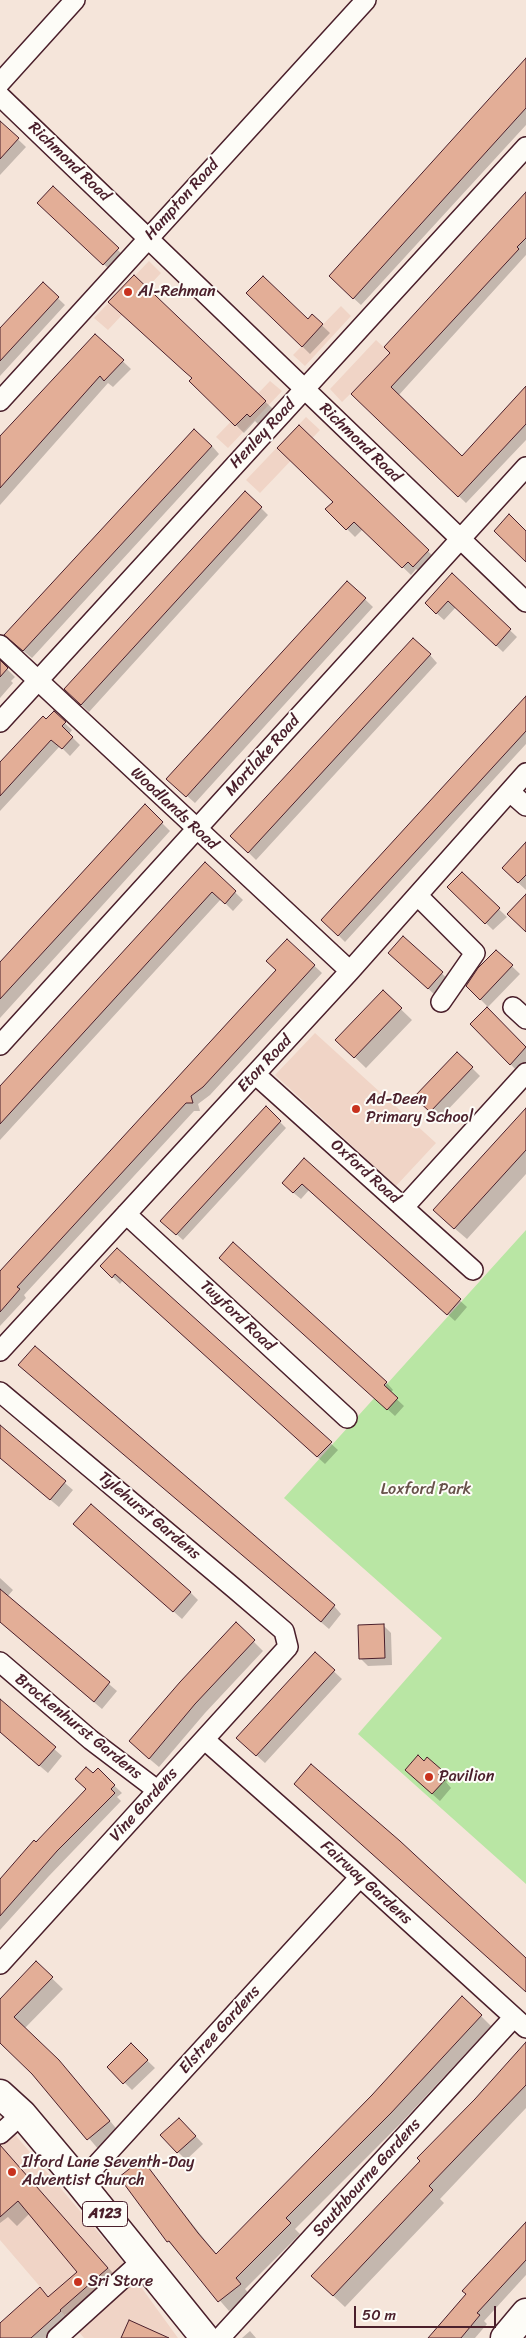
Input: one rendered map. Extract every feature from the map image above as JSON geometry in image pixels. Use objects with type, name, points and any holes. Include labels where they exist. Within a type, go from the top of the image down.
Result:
[{"type":"main road","name":"A123","points":[[0,2094],[22,2114],[80,2183],[205,2338]]},
{"type":"main road","points":[[506,2338],[526,2313]]},
{"type":"street","points":[[0,83],[74,0]]},
{"type":"street","name":"Hampton Road","points":[[0,401],[366,0]]},
{"type":"street","name":"Richmond Road","points":[[0,96],[526,602]]},
{"type":"street","name":"Henley Road","points":[[0,722],[526,147]]},
{"type":"street","name":"Mortlake Road","points":[[0,1045],[526,467]]},
{"type":"street","name":"Woodlands Road","points":[[0,645],[196,830],[350,971]]},
{"type":"street","name":"Eton Road","points":[[0,1351],[256,1075],[526,773]]},
{"type":"street","points":[[510,792],[526,806]]},
{"type":"street","points":[[418,896],[474,953],[441,1002]]},
{"type":"street","points":[[404,1207],[526,1073]]},
{"type":"street","name":"Oxford Road","points":[[256,1075],[473,1270]]},
{"type":"street","name":"Twyford Road","points":[[126,1214],[347,1418]]},
{"type":"street","name":"Tylehurst Gardens","points":[[0,1392],[236,1589],[284,1632],[288,1647]]},
{"type":"street","name":"Vine Gardens","points":[[0,1964],[288,1647]]},
{"type":"street","name":"Brockenhurst Gardens","points":[[0,1662],[91,1740],[157,1790]]},
{"type":"street","name":"Fairway Gardens","points":[[205,1740],[520,2022]]},
{"type":"street","name":"Elstree Gardens","points":[[80,2183],[360,1877]]},
{"type":"street","name":"Southbourne Gardens","points":[[220,2338],[520,2022]]},
{"type":"street","points":[[0,2134],[22,2114]]},
{"type":"street","points":[[57,2338],[142,2261]]},
{"type":"shaded area","points":[[149,261],[161,273],[108,330],[94,318]]},
{"type":"shaded area","points":[[341,306],[351,316],[305,366],[293,355]]},
{"type":"shaded area","points":[[376,340],[391,354],[342,402],[330,389]]},
{"type":"shaded area","points":[[270,381],[282,391],[228,448],[216,437]]},
{"type":"shaded area","points":[[306,417],[320,430],[260,493],[246,480]]},
{"type":"shaded area","name":"Ad-Deen Primary School","points":[[315,1033],[436,1143],[396,1186],[275,1075]]},
{"type":"shaded area","points":[[0,2117],[120,2258],[178,2338],[84,2338],[0,2240]]},
{"type":"green space","name":"Loxford Park","points":[[526,1230],[526,1884],[358,1734],[442,1638],[284,1498]]},
{"type":"building","points":[[526,58],[526,108],[353,299],[329,276]]},
{"type":"building","points":[[0,121],[19,138],[0,159]]},
{"type":"building","points":[[53,186],[119,248],[103,265],[37,203]]},
{"type":"building","points":[[526,192],[526,238],[517,247],[519,249],[391,387],[462,456],[526,386],[526,424],[458,497],[351,394],[390,353],[384,347]]},
{"type":"building","points":[[134,275],[266,401],[250,417],[247,414],[235,426],[189,381],[192,378],[108,302]]},
{"type":"building","points":[[263,276],[308,319],[312,314],[323,324],[302,347],[246,293]]},
{"type":"building","points":[[43,282],[59,297],[0,361],[0,328]]},
{"type":"building","points":[[95,334],[124,360],[104,381],[100,376],[0,488],[0,436]]},
{"type":"building","points":[[299,425],[429,550],[413,567],[408,562],[402,568],[354,522],[346,530],[325,509],[333,502],[277,448]]},
{"type":"building","points":[[194,429],[212,446],[23,651],[4,635]]},
{"type":"building","points":[[245,491],[262,507],[81,705],[64,689]]},
{"type":"building","points":[[509,514],[526,531],[526,562],[494,531]]},
{"type":"building","points":[[452,573],[511,629],[496,646],[448,601],[436,614],[425,603]]},
{"type":"building","points":[[347,581],[366,598],[186,797],[166,779]]},
{"type":"building","points":[[413,638],[431,654],[248,853],[230,836]]},
{"type":"building","points":[[0,660],[8,668],[0,677]]},
{"type":"building","points":[[526,696],[526,731],[338,936],[321,920]]},
{"type":"building","points":[[54,711],[66,722],[62,726],[73,737],[62,749],[51,740],[0,796],[0,762],[43,716],[46,719]]},
{"type":"building","points":[[145,804],[163,822],[0,999],[0,962]]},
{"type":"building","points":[[526,842],[526,875],[518,883],[502,868]]},
{"type":"building","points":[[205,862],[236,891],[225,904],[212,892],[0,1124],[0,1086]]},
{"type":"building","points":[[462,872],[500,908],[485,924],[447,887]]},
{"type":"building","points":[[526,894],[526,932],[507,914]]},
{"type":"building","points":[[403,936],[443,972],[428,989],[388,953]]},
{"type":"building","points":[[287,939],[315,965],[203,1087],[191,1096],[193,1103],[186,1103],[17,1287],[20,1289],[0,1312],[0,1271],[276,970],[266,961]]},
{"type":"building","points":[[496,950],[513,965],[480,1000],[466,986],[478,968]]},
{"type":"building","points":[[383,990],[402,1008],[354,1058],[335,1040]]},
{"type":"building","points":[[487,1007],[526,1047],[510,1065],[470,1024]]},
{"type":"building","points":[[457,1052],[473,1067],[430,1112],[414,1097]]},
{"type":"building","points":[[266,1106],[281,1121],[176,1235],[160,1221]]},
{"type":"building","points":[[526,1108],[526,1150],[454,1229],[433,1210]]},
{"type":"building","points":[[304,1158],[461,1299],[447,1315],[302,1184],[293,1193],[282,1183]]},
{"type":"building","points":[[233,1242],[387,1382],[384,1385],[398,1398],[387,1410],[219,1258]]},
{"type":"building","points":[[117,1248],[332,1442],[317,1457],[115,1274],[112,1278],[100,1266]]},
{"type":"building","points":[[35,1346],[335,1605],[321,1622],[18,1365]]},
{"type":"building","points":[[0,1425],[66,1481],[50,1500],[0,1458]]},
{"type":"building","points":[[91,1504],[191,1592],[173,1612],[73,1524]]},
{"type":"building","points":[[0,1589],[110,1682],[94,1702],[0,1622]]},
{"type":"building","points":[[236,1622],[255,1640],[195,1704],[149,1759],[129,1741],[180,1682]]},
{"type":"building","points":[[384,1624],[385,1658],[359,1659],[358,1625]]},
{"type":"building","points":[[315,1652],[335,1670],[256,1756],[236,1738]]},
{"type":"building","points":[[0,1699],[56,1747],[39,1766],[0,1732]]},
{"type":"building","name":"Pavilion","points":[[418,1755],[424,1761],[427,1757],[442,1770],[438,1774],[445,1780],[432,1794],[405,1770]]},
{"type":"building","points":[[311,1764],[400,1841],[526,1958],[526,1992],[294,1784]]},
{"type":"building","points":[[86,1767],[93,1773],[98,1768],[115,1785],[111,1789],[115,1793],[57,1851],[0,1916],[0,1879],[34,1840],[36,1842],[86,1789],[75,1779]]},
{"type":"building","points":[[36,1961],[53,1977],[14,2017],[59,2060],[110,2121],[87,2140],[32,2074],[0,2043],[0,1999]]},
{"type":"building","points":[[462,1996],[482,2015],[391,2113],[286,2218],[291,2223],[236,2278],[241,2284],[218,2302],[169,2241],[167,2242],[119,2177],[142,2159],[216,2254],[372,2095]]},
{"type":"building","points":[[526,2042],[526,2085],[429,2186],[433,2190],[333,2296],[311,2276],[420,2161],[417,2158],[475,2099]]},
{"type":"building","points":[[131,2043],[148,2060],[123,2084],[107,2067]]},
{"type":"building","points":[[179,2118],[196,2136],[177,2153],[160,2135]]},
{"type":"building","points":[[0,2145],[108,2268],[31,2338],[0,2338],[0,2323],[40,2287],[48,2297],[77,2272],[18,2201],[0,2217]]},
{"type":"building","points":[[526,2222],[526,2260],[477,2313],[480,2315],[461,2338],[428,2338],[466,2294],[462,2291]]},
{"type":"building","points":[[129,2320],[169,2338],[121,2338]]},
{"type":"place","name":"Al-Rehman","points":[[128,292]]},
{"type":"place","name":"Ad-Deen Primary School","points":[[356,1109]]},
{"type":"place","name":"Pavilion","points":[[429,1777]]},
{"type":"place","name":"Ilford Lane Seventh-Day Adventist Church","points":[[12,2172]]},
{"type":"place","name":"Sri Store","points":[[78,2282]]}]
